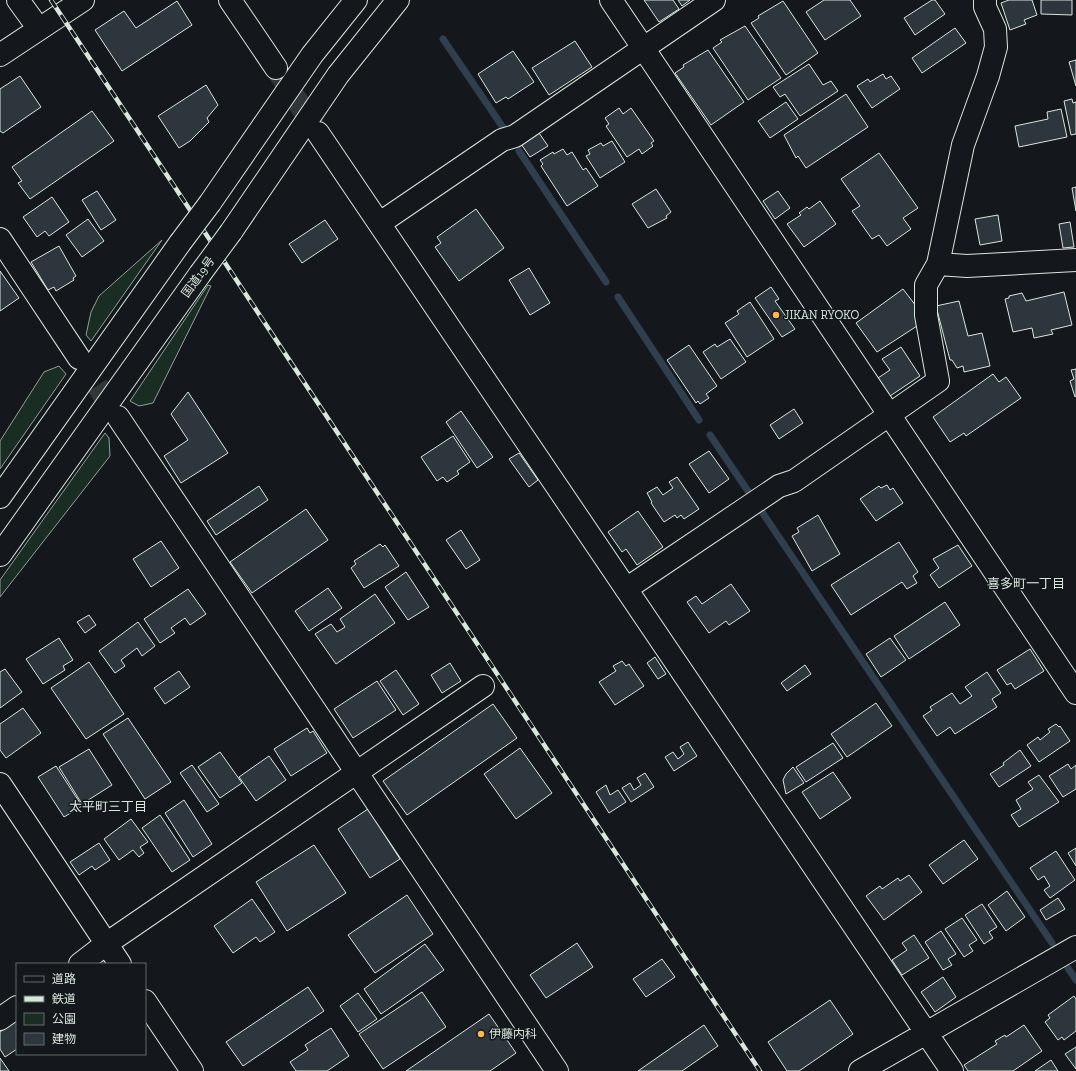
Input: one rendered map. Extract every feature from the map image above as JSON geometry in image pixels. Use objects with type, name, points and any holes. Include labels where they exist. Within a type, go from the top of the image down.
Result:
[{"type":"main road","points":[[18,0],[39,29]]},
{"type":"main road","points":[[0,56],[83,0]]},
{"type":"main road","points":[[230,0],[276,68]]},
{"type":"main road","points":[[0,497],[210,203],[312,54],[356,0]]},
{"type":"main road","name":"国道19号","points":[[0,555],[231,232],[338,75],[398,0]]},
{"type":"main road","points":[[611,0],[1076,693]]},
{"type":"main road","points":[[380,223],[502,140],[515,136],[714,0]]},
{"type":"main road","points":[[626,589],[779,486],[794,481],[938,381],[926,315],[926,285],[938,264],[962,145],[988,76],[996,47],[995,29],[985,7],[986,0]]},
{"type":"main road","points":[[318,133],[952,1071]]},
{"type":"main road","points":[[0,239],[80,358]]},
{"type":"main road","points":[[938,264],[967,266],[1076,260]]},
{"type":"main road","points":[[118,417],[557,1071]]},
{"type":"main road","points":[[81,963],[106,944],[483,686]]},
{"type":"main road","points":[[0,784],[119,963]]},
{"type":"main road","points":[[860,1071],[1076,947]]},
{"type":"main road","points":[[146,1002],[192,1071]]},
{"type":"main road","points":[[0,1019],[16,1008]]},
{"type":"green space","points":[[162,240],[91,341],[86,335],[91,312],[99,296]]},
{"type":"green space","points":[[208,285],[211,286],[153,403],[139,406],[130,401]]},
{"type":"green space","points":[[59,366],[66,374],[0,469],[0,441],[44,372]]},
{"type":"green space","points":[[105,433],[109,438],[110,456],[0,597],[0,580]]},
{"type":"building","points":[[644,0],[673,0],[679,9],[659,22]]},
{"type":"building","points":[[678,0],[690,0],[682,6]]},
{"type":"building","points":[[824,0],[850,0],[861,16],[825,40],[806,12]]},
{"type":"building","points":[[932,0],[935,0],[945,14],[915,35],[904,18]]},
{"type":"building","points":[[1009,0],[1032,0],[1037,15],[1024,20],[1026,24],[1010,30],[1001,3]]},
{"type":"building","points":[[1041,0],[1072,0],[1072,15],[1041,14]]},
{"type":"building","points":[[177,1],[192,25],[122,71],[95,30],[124,11],[136,28]]},
{"type":"building","points":[[783,1],[818,53],[786,75],[751,23],[759,18],[758,16]]},
{"type":"building","points":[[745,26],[781,78],[748,100],[713,48],[722,42],[720,40]]},
{"type":"building","points":[[955,28],[966,43],[922,73],[912,58]]},
{"type":"building","points":[[575,41],[592,67],[549,95],[532,68]]},
{"type":"building","points":[[708,50],[744,102],[711,125],[675,73],[684,67],[683,65]]},
{"type":"building","points":[[513,51],[534,82],[508,99],[506,97],[496,103],[478,74]]},
{"type":"building","points":[[1076,60],[1076,86],[1069,62]]},
{"type":"building","points":[[809,64],[823,85],[831,81],[838,91],[800,116],[785,94],[780,97],[773,87]]},
{"type":"building","points":[[883,74],[886,79],[891,76],[900,89],[872,108],[857,86],[868,79],[870,82]]},
{"type":"building","points":[[20,76],[41,107],[3,133],[0,131],[0,89]]},
{"type":"building","points":[[206,85],[218,105],[207,118],[209,122],[190,141],[179,148],[158,116]]},
{"type":"building","points":[[846,94],[868,127],[806,168],[798,156],[796,158],[784,135]]},
{"type":"building","points":[[1072,99],[1073,103],[1076,102],[1076,134],[1071,135],[1064,101]]},
{"type":"building","points":[[786,102],[798,119],[770,138],[758,121]]},
{"type":"building","points":[[619,108],[623,114],[631,108],[654,141],[651,143],[653,146],[642,154],[639,149],[627,157],[606,126],[609,124],[605,118]]},
{"type":"building","points":[[1061,109],[1067,137],[1019,147],[1015,126],[1048,119],[1047,112]]},
{"type":"building","points":[[92,111],[114,141],[30,199],[18,183],[22,181],[12,167]]},
{"type":"building","points":[[539,133],[548,146],[530,157],[521,144]]},
{"type":"building","points":[[612,141],[625,162],[600,178],[586,156],[590,154],[588,150],[601,143],[603,146]]},
{"type":"building","points":[[563,149],[567,155],[572,152],[583,170],[586,168],[598,186],[567,206],[541,166],[543,164],[540,160],[553,152],[554,154]]},
{"type":"building","points":[[879,153],[918,208],[903,218],[911,229],[887,246],[879,235],[872,239],[852,211],[860,206],[841,179]]},
{"type":"building","points":[[1076,187],[1076,211],[1072,188]]},
{"type":"building","points":[[656,189],[671,212],[666,216],[667,218],[648,228],[632,204]]},
{"type":"building","points":[[97,191],[116,220],[101,230],[82,200]]},
{"type":"building","points":[[778,191],[790,208],[775,219],[763,201]]},
{"type":"building","points":[[52,197],[69,222],[49,236],[45,231],[37,237],[23,217]]},
{"type":"building","points":[[820,201],[836,224],[804,247],[787,224],[801,215],[799,213],[807,207],[809,209]]},
{"type":"building","points":[[476,209],[504,248],[459,281],[435,247],[441,243],[437,237]]},
{"type":"building","points":[[998,215],[1002,241],[980,245],[975,219]]},
{"type":"building","points":[[88,219],[104,241],[82,257],[66,235]]},
{"type":"building","points":[[325,220],[338,239],[302,263],[289,244]]},
{"type":"building","points":[[1070,222],[1074,247],[1063,248],[1059,224]]},
{"type":"building","points":[[59,246],[76,276],[73,278],[74,280],[56,291],[54,287],[48,290],[31,262]]},
{"type":"building","points":[[529,268],[550,303],[530,315],[509,280]]},
{"type":"building","points":[[0,271],[19,298],[0,311]]},
{"type":"building","name":"JIKAN RYOKO","points":[[771,287],[779,299],[775,301],[795,329],[782,337],[755,298]]},
{"type":"building","points":[[903,289],[916,306],[917,326],[877,352],[856,323]]},
{"type":"building","points":[[1064,292],[1072,325],[1051,330],[1053,334],[1034,338],[1032,328],[1013,332],[1005,299],[1009,298],[1009,296],[1022,293],[1026,301]]},
{"type":"building","points":[[959,301],[968,336],[982,333],[990,366],[964,372],[963,366],[957,368],[952,360],[950,360],[936,306]]},
{"type":"building","points":[[750,302],[774,339],[747,357],[725,323],[739,314],[737,311]]},
{"type":"building","points":[[730,339],[746,362],[721,379],[703,352],[715,344],[717,347]]},
{"type":"building","points":[[689,345],[717,386],[706,394],[709,398],[700,404],[698,401],[696,403],[667,360]]},
{"type":"building","points":[[901,347],[920,376],[890,396],[878,378],[890,370],[882,359]]},
{"type":"building","points":[[1076,369],[1075,397],[1070,381],[1074,379],[1071,370]]},
{"type":"building","points":[[993,374],[999,382],[1006,377],[1021,398],[966,436],[964,433],[950,442],[933,417]]},
{"type":"building","points":[[188,392],[228,453],[181,483],[164,456],[188,440],[171,414]]},
{"type":"building","points":[[794,409],[803,423],[779,439],[770,425]]},
{"type":"building","points":[[461,411],[493,457],[477,468],[446,422]]},
{"type":"building","points":[[453,436],[470,462],[457,471],[459,474],[447,482],[443,477],[437,481],[421,457]]},
{"type":"building","points":[[709,451],[729,479],[709,493],[689,464]]},
{"type":"building","points":[[519,453],[538,480],[529,487],[509,459]]},
{"type":"building","points":[[677,477],[699,509],[684,519],[681,515],[677,518],[675,515],[664,522],[651,503],[652,502],[647,493],[657,487],[663,495],[673,488],[669,482]]},
{"type":"building","points":[[887,485],[890,490],[893,488],[903,503],[876,521],[860,499],[879,486],[881,488]]},
{"type":"building","points":[[259,486],[268,500],[216,535],[207,521]]},
{"type":"building","points":[[306,509],[328,540],[252,593],[230,562]]},
{"type":"building","points":[[638,511],[663,547],[637,565],[626,549],[622,552],[608,532]]},
{"type":"building","points":[[818,515],[840,554],[812,571],[792,536],[799,532],[797,528]]},
{"type":"building","points":[[461,530],[480,560],[466,569],[446,540]]},
{"type":"building","points":[[161,541],[179,568],[151,587],[133,559]]},
{"type":"building","points":[[899,542],[918,572],[913,576],[917,583],[907,589],[902,582],[851,615],[831,585]]},
{"type":"building","points":[[380,544],[383,547],[385,545],[399,566],[364,588],[351,568],[356,564],[354,561]]},
{"type":"building","points":[[958,545],[972,566],[939,588],[930,575],[939,568],[933,559]]},
{"type":"building","points":[[406,572],[429,607],[408,620],[385,587]]},
{"type":"building","points":[[731,584],[750,611],[729,625],[726,621],[709,633],[687,602],[696,596],[702,604]]},
{"type":"building","points":[[328,588],[342,608],[309,631],[295,611]]},
{"type":"building","points":[[188,589],[206,614],[190,625],[185,618],[171,628],[175,633],[160,643],[144,619]]},
{"type":"building","points":[[375,594],[395,623],[336,664],[315,634],[331,624],[337,632],[345,627],[340,619]]},
{"type":"building","points":[[945,602],[960,625],[909,659],[894,636]]},
{"type":"building","points":[[89,615],[96,625],[85,633],[77,622]]},
{"type":"building","points":[[138,622],[155,646],[142,656],[137,648],[121,660],[125,666],[115,673],[99,651]]},
{"type":"building","points":[[59,638],[73,660],[63,666],[65,670],[43,684],[26,659]]},
{"type":"building","points":[[890,638],[906,660],[881,677],[866,654]]},
{"type":"building","points":[[1030,649],[1044,671],[1015,689],[1011,683],[1007,685],[997,670]]},
{"type":"building","points":[[655,657],[666,674],[658,679],[647,663]]},
{"type":"building","points":[[622,661],[626,666],[629,664],[644,686],[615,705],[599,682],[616,671],[613,666]]},
{"type":"building","points":[[89,662],[124,714],[86,739],[51,688]]},
{"type":"building","points":[[450,663],[461,681],[442,693],[431,675]]},
{"type":"building","points":[[805,665],[811,674],[787,691],[781,683]]},
{"type":"building","points":[[5,669],[22,692],[0,708],[0,672]]},
{"type":"building","points":[[396,670],[419,704],[403,715],[380,681]]},
{"type":"building","points":[[179,671],[190,687],[165,704],[154,688]]},
{"type":"building","points":[[987,672],[1001,693],[992,699],[997,707],[955,734],[950,727],[937,736],[923,716],[932,710],[930,707],[952,693],[960,704],[972,696],[965,687]]},
{"type":"building","points":[[377,681],[396,710],[353,738],[334,709]]},
{"type":"building","points":[[876,703],[892,726],[847,757],[831,734]]},
{"type":"building","points":[[493,704],[517,738],[407,815],[383,781]]},
{"type":"building","points":[[23,708],[41,733],[6,758],[0,750],[0,724]]},
{"type":"building","points":[[128,718],[171,782],[145,799],[103,734]]},
{"type":"building","points":[[1056,724],[1059,727],[1060,726],[1070,741],[1039,762],[1027,745],[1038,737],[1040,740],[1050,732],[1048,729]]},
{"type":"building","points":[[307,728],[310,733],[313,731],[327,753],[291,776],[274,749]]},
{"type":"building","points":[[688,742],[697,756],[674,771],[665,757],[673,752],[678,759],[684,754],[680,747]]},
{"type":"building","points":[[833,743],[843,758],[806,782],[796,767]]},
{"type":"building","points":[[520,748],[552,793],[516,819],[484,774]]},
{"type":"building","points":[[89,749],[112,785],[82,804],[59,767]]},
{"type":"building","points":[[1020,750],[1031,766],[999,787],[990,774],[1004,765],[1003,763]]},
{"type":"building","points":[[220,752],[242,783],[220,798],[198,767]]},
{"type":"building","points":[[269,756],[286,780],[256,801],[239,777]]},
{"type":"building","points":[[1068,764],[1071,769],[1076,765],[1076,789],[1063,797],[1049,776]]},
{"type":"building","points":[[192,765],[219,804],[207,812],[180,773]]},
{"type":"building","points":[[56,766],[82,806],[64,817],[38,777]]},
{"type":"building","points":[[793,767],[804,783],[786,794],[783,780],[786,774]]},
{"type":"building","points":[[833,772],[851,798],[820,819],[802,792]]},
{"type":"building","points":[[645,773],[654,787],[631,802],[622,788],[630,783],[634,790],[641,785],[637,778]]},
{"type":"building","points":[[1039,775],[1059,802],[1019,827],[1011,815],[1021,809],[1016,800],[1033,789],[1028,782]]},
{"type":"building","points":[[606,785],[610,795],[618,790],[626,802],[609,813],[596,792]]},
{"type":"building","points":[[184,800],[212,844],[193,857],[165,813]]},
{"type":"building","points":[[368,809],[400,859],[370,878],[338,829]]},
{"type":"building","points":[[160,815],[190,860],[172,872],[142,828]]},
{"type":"building","points":[[131,819],[148,842],[140,847],[144,853],[139,857],[133,850],[119,860],[104,839]]},
{"type":"building","points":[[964,840],[978,859],[943,884],[929,865]]},
{"type":"building","points":[[99,843],[110,860],[95,870],[92,866],[79,875],[70,862]]},
{"type":"building","points":[[314,845],[346,893],[287,931],[256,882]]},
{"type":"building","points":[[1076,848],[1076,866],[1068,853]]},
{"type":"building","points":[[1056,851],[1075,880],[1050,898],[1044,890],[1050,886],[1044,876],[1038,880],[1030,868]]},
{"type":"building","points":[[909,875],[922,892],[884,920],[866,896],[880,886],[882,889],[898,878],[900,881]]},
{"type":"building","points":[[1007,891],[1025,917],[1006,931],[988,905]]},
{"type":"building","points":[[407,895],[433,934],[375,973],[348,935]]},
{"type":"building","points":[[1058,898],[1065,909],[1046,920],[1040,910]]},
{"type":"building","points":[[252,899],[275,932],[260,942],[256,937],[233,953],[214,926]]},
{"type":"building","points":[[982,904],[997,927],[989,932],[993,938],[984,944],[965,915]]},
{"type":"building","points":[[962,918],[977,940],[969,945],[973,951],[964,957],[945,929]]},
{"type":"building","points":[[941,931],[956,954],[948,959],[952,965],[943,970],[925,942]]},
{"type":"building","points":[[914,935],[929,958],[902,975],[892,960],[907,950],[902,943]]},
{"type":"building","points":[[577,943],[593,967],[546,998],[530,975]]},
{"type":"building","points":[[425,944],[444,970],[381,1014],[364,989]]},
{"type":"building","points":[[662,959],[675,977],[646,997],[633,979]]},
{"type":"building","points":[[943,977],[956,997],[935,1012],[921,992]]},
{"type":"building","points":[[308,987],[324,1011],[243,1066],[226,1042]]},
{"type":"building","points":[[422,992],[446,1027],[383,1069],[359,1034]]},
{"type":"building","points":[[358,993],[377,1019],[358,1032],[340,1006]]},
{"type":"building","points":[[1074,996],[1076,999],[1076,1031],[1064,1040],[1062,1037],[1058,1040],[1045,1022],[1050,1018],[1048,1015]]},
{"type":"building","points":[[830,1000],[853,1034],[799,1071],[787,1071],[768,1042]]},
{"type":"building","name":"伊藤内科","points":[[489,1014],[516,1053],[490,1071],[406,1071]]},
{"type":"building","points":[[16,1021],[16,1050],[5,1057],[0,1049],[0,1032]]},
{"type":"building","points":[[704,1025],[718,1046],[682,1071],[638,1071]]},
{"type":"building","points":[[1024,1025],[1042,1051],[1013,1071],[968,1071],[964,1065],[997,1044],[995,1041],[1005,1035],[1006,1037]]},
{"type":"building","points":[[331,1028],[349,1056],[327,1071],[296,1071],[290,1062],[308,1050],[305,1045]]},
{"type":"building","points":[[1076,1047],[1076,1069],[1065,1054]]},
{"type":"building","points":[[0,1058],[9,1071],[0,1071]]},
{"type":"building","points":[[1051,1060],[1058,1071],[1035,1071]]},
{"type":"waterway","points":[[443,39],[504,129]]},
{"type":"waterway","points":[[519,151],[606,282]]},
{"type":"waterway","points":[[618,297],[699,420]]},
{"type":"waterway","points":[[710,435],[750,494]]},
{"type":"waterway","points":[[760,509],[1052,943]]},
{"type":"waterway","points":[[1068,968],[1076,980]]},
{"type":"tunnel","points":[[276,68],[318,133]]},
{"type":"tunnel","points":[[79,358],[118,417]]},
{"type":"railway","points":[[51,0],[760,1071]]},
{"type":"place","name":"JIKAN RYOKO","points":[[776,315]]},
{"type":"place","name":"伊藤内科","points":[[481,1034]]},
{"type":"district","name":"喜多町一丁目","points":[[1026,583]]},
{"type":"district","name":"太平町三丁目","points":[[108,806]]}]
